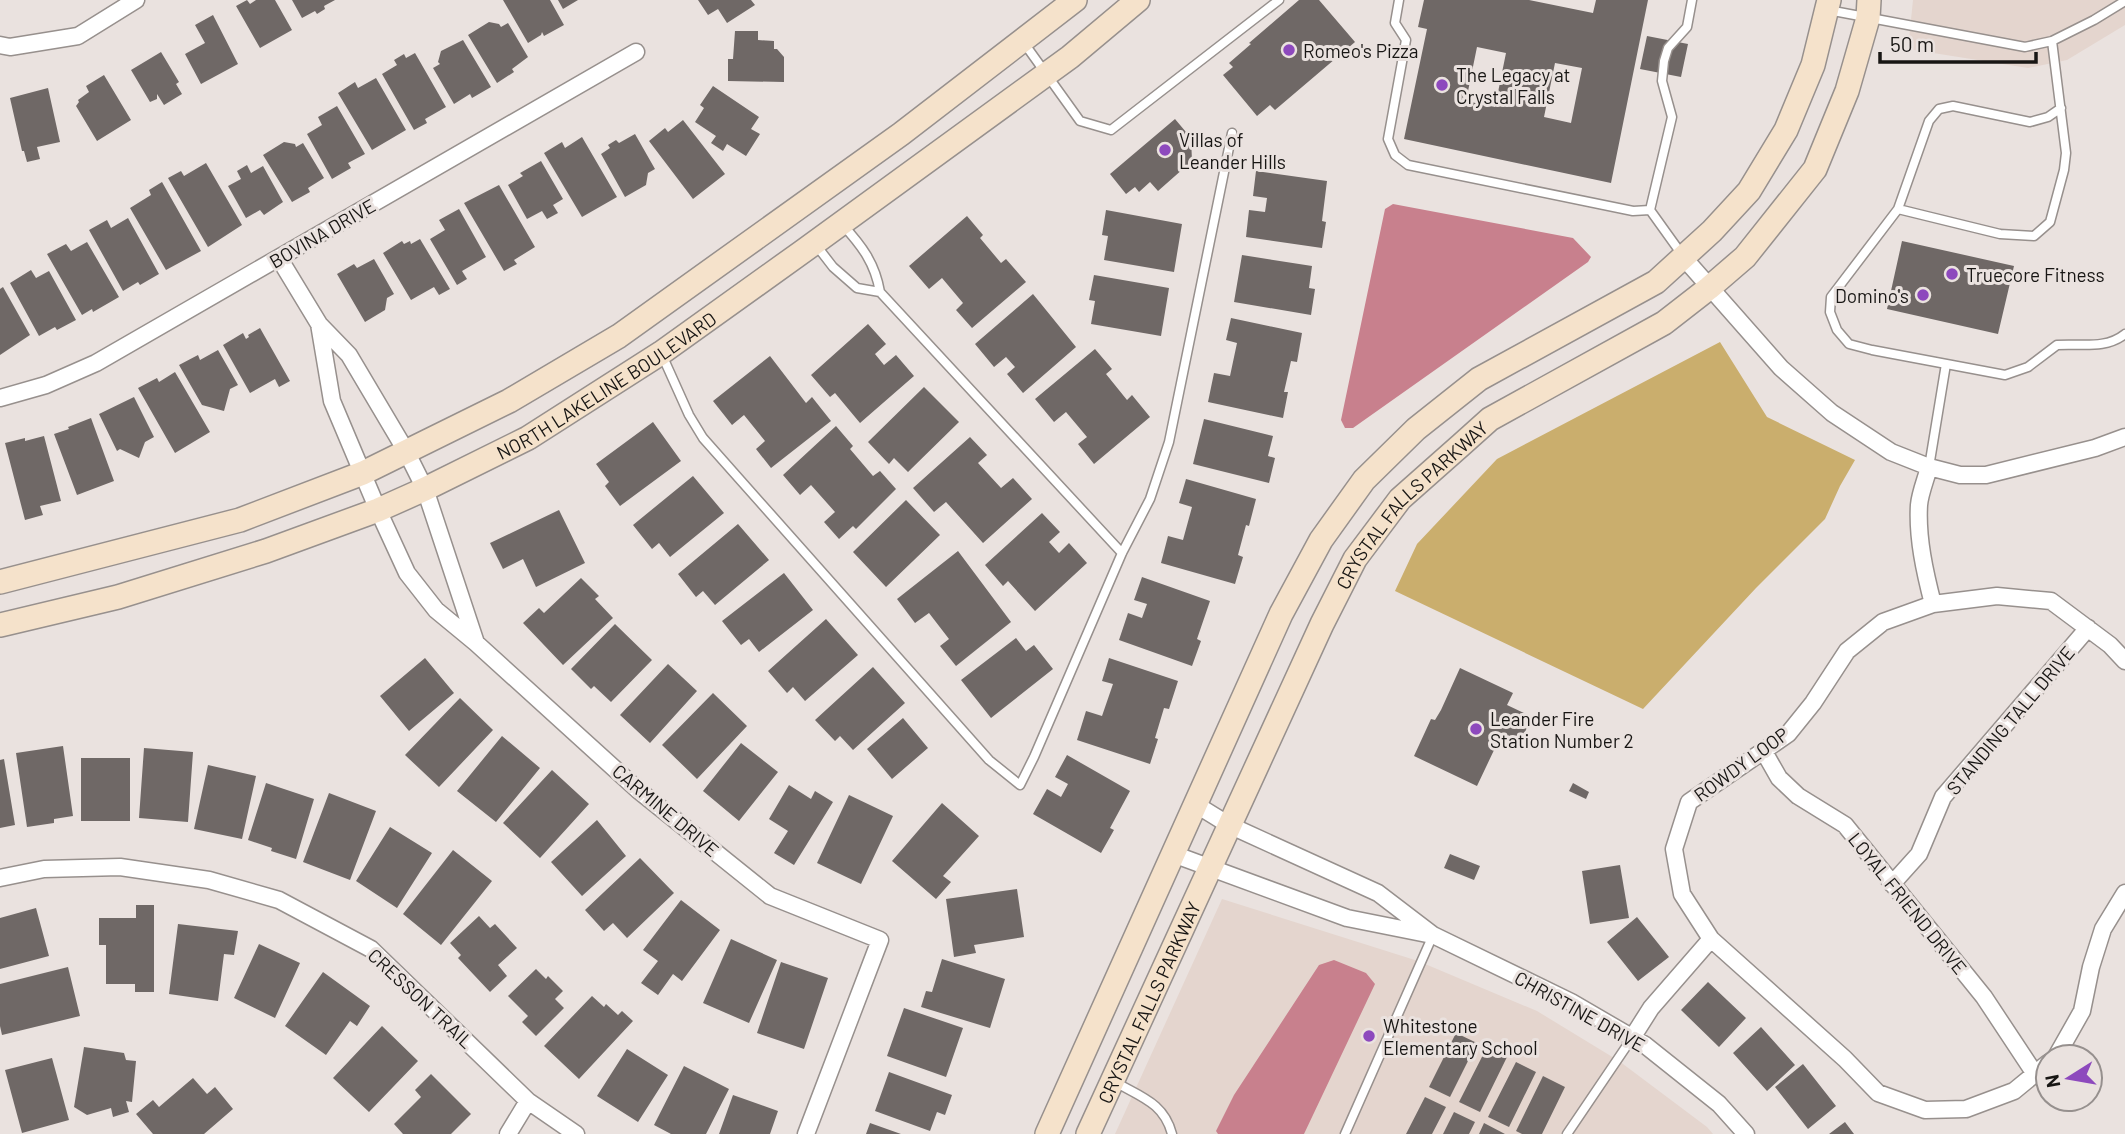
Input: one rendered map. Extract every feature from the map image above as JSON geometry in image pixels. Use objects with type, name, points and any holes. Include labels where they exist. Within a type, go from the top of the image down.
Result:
[{"type":"street","points":[[0,45],[10,47],[78,36],[136,0]]},
{"type":"street","name":"NORTH LAKELINE BOULEVARD","points":[[0,582],[240,520],[363,473],[509,401],[619,336],[901,134],[1075,0]]},
{"type":"street","name":"NORTH LAKELINE BOULEVARD","points":[[0,625],[118,597],[266,551],[378,510],[528,438],[661,353],[1046,74],[1138,0]]},
{"type":"street","name":"CRYSTAL FALLS PARKWAY","points":[[1047,1134],[1281,614],[1321,540],[1364,480],[1416,429],[1479,379],[1656,282],[1712,231],[1749,191],[1786,130],[1813,65],[1828,5]]},
{"type":"street","name":"CRYSTAL FALLS PARKWAY","points":[[1088,1134],[1322,624],[1355,559],[1400,499],[1490,419],[1664,323],[1745,257],[1815,169],[1847,91],[1869,9]]},
{"type":"street","name":"BOVINA DRIVE","points":[[0,398],[46,385],[96,363],[636,52]]},
{"type":"street","name":"CARMINE DRIVE","points":[[279,258],[318,324],[349,355],[406,451],[425,489],[476,643]]},
{"type":"street","points":[[1684,258],[1781,368],[1832,414],[1891,452],[1929,467],[1960,475],[1986,475],[2125,437]]},
{"type":"street","name":"CARMINE DRIVE","points":[[318,324],[332,401],[407,573],[436,610],[638,790],[770,896],[880,940],[806,1134]]},
{"type":"street","points":[[1929,467],[1919,504],[1926,576],[1933,604]]},
{"type":"street","name":"ROWDY LOOP","points":[[2034,1075],[2014,1091],[1966,1109],[1925,1110],[1878,1093],[1845,1059],[1711,939],[1682,894],[1674,849],[1689,802],[1788,734],[1847,651],[1883,622],[1933,604],[1997,596],[2051,601],[2110,645],[2125,661]]},
{"type":"street","name":"STANDING TALL DRIVE","points":[[1892,884],[1919,854],[1943,797],[2088,628]]},
{"type":"street","name":"LOYAL FRIEND DRIVE","points":[[1763,750],[1779,778],[1798,796],[1845,825],[2034,1060]]},
{"type":"street","name":"CHRISTINE DRIVE","points":[[1195,804],[1229,825],[1378,893],[1433,935],[1571,1002],[1645,1045],[1719,1104],[1746,1134]]},
{"type":"street","name":"CHRISTINE DRIVE","points":[[1173,853],[1347,918],[1433,935]]},
{"type":"street","name":"CRESSON TRAIL","points":[[0,878],[44,869],[120,867],[209,880],[279,900],[372,949],[528,1101],[576,1134]]},
{"type":"street","points":[[2064,1043],[2082,1011],[2091,967],[2104,929],[2125,893]]},
{"type":"street","points":[[1632,1038],[1651,1009],[1711,939]]},
{"type":"street","points":[[508,1134],[528,1101]]},
{"type":"lane","points":[[1022,40],[1080,121],[1111,130],[1279,0]]},
{"type":"lane","points":[[1399,0],[1395,23],[1406,40],[1388,139],[1395,156],[1408,165],[1633,211],[1650,210]]},
{"type":"lane","points":[[1684,258],[1650,210],[1672,117],[1662,81],[1664,61],[1668,48],[1686,27],[1692,0]]},
{"type":"lane","points":[[1828,5],[1869,9],[2025,47],[2052,41],[2125,1]]},
{"type":"lane","points":[[1898,209],[2000,234],[2035,236],[2050,222],[2066,153],[2052,41]]},
{"type":"lane","points":[[2061,108],[2048,117],[2029,122],[1953,106],[1940,109],[1929,121],[1898,209],[1831,297],[1829,312],[1837,330],[1849,344],[2005,375],[2028,368],[2057,345],[2095,345],[2125,334]]},
{"type":"lane","points":[[661,353],[689,415],[703,438],[989,760],[1020,785],[1122,553],[1150,499],[1169,442],[1232,134]]},
{"type":"lane","points":[[841,223],[860,244],[876,272],[880,292],[1122,553]]},
{"type":"lane","points":[[814,243],[833,267],[857,288],[880,292]]},
{"type":"lane","points":[[1929,467],[1946,364]]},
{"type":"lane","points":[[1345,1134],[1433,935]]},
{"type":"lane","points":[[1566,1134],[1632,1038]]},
{"type":"lane","points":[[1113,1080],[1158,1106],[1170,1125],[1172,1134]]},
{"type":"shaded area","points":[[1913,0],[2125,0],[2125,25],[2067,60],[2028,68],[1908,49]]},
{"type":"shaded area","points":[[1393,204],[1573,238],[1591,257],[1588,262],[1353,428],[1345,428],[1341,420],[1385,209]]},
{"type":"shaded area","points":[[1720,342],[1767,417],[1855,460],[1825,519],[1643,709],[1395,591],[1417,544],[1497,459]]},
{"type":"shaded area","name":"Whitestone Elementary School","points":[[1222,899],[1418,961],[1537,1011],[1619,1061],[1713,1134],[1115,1134]]},
{"type":"shaded area","points":[[1334,960],[1366,973],[1375,984],[1304,1134],[1218,1134],[1216,1131],[1234,1095],[1319,965]]},
{"type":"building","points":[[247,0],[250,4],[256,0],[275,0],[292,30],[260,48],[236,6]]},
{"type":"building","points":[[292,0],[335,0],[317,14],[315,11],[302,18]]},
{"type":"building","points":[[503,0],[550,0],[564,25],[544,36],[542,32],[528,43]]},
{"type":"building","points":[[558,0],[578,0],[563,9]]},
{"type":"building","points":[[698,0],[751,0],[755,5],[727,23],[718,9],[708,15]]},
{"type":"building","points":[[1299,0],[1319,0],[1355,42],[1275,110],[1270,105],[1257,116],[1223,75],[1233,67],[1229,63],[1251,44],[1249,43]]},
{"type":"building","name":"The Legacy at Crystal Falls","points":[[1424,0],[1529,0],[1593,13],[1596,0],[1648,0],[1611,183],[1404,139],[1427,29],[1418,27]],"holes":[[[1477,47],[1506,53],[1495,107],[1466,101]],[[1555,63],[1582,68],[1571,123],[1544,117]]]},
{"type":"building","points":[[213,15],[238,64],[201,84],[185,54],[205,43],[195,25]]},
{"type":"building","points":[[489,22],[501,27],[508,23],[528,57],[512,69],[514,72],[497,83],[468,35]]},
{"type":"building","points":[[735,31],[758,31],[758,40],[774,41],[774,49],[784,57],[784,82],[728,81],[728,59],[733,59]]},
{"type":"building","points":[[1647,36],[1688,44],[1681,77],[1640,69]]},
{"type":"building","points":[[463,40],[491,87],[472,98],[470,94],[454,104],[433,68],[440,64],[438,62],[441,51]]},
{"type":"building","points":[[161,52],[179,82],[176,84],[182,94],[164,105],[157,94],[157,99],[150,102],[131,70]]},
{"type":"building","points":[[415,53],[446,107],[425,119],[427,123],[414,130],[382,74],[397,65],[394,60],[404,54],[406,58]]},
{"type":"building","points":[[104,75],[131,120],[97,141],[76,106],[78,100],[89,92],[86,86]]},
{"type":"building","points":[[376,78],[406,130],[372,150],[338,93],[355,82],[358,88]]},
{"type":"building","points":[[713,86],[759,117],[751,129],[760,134],[746,156],[727,144],[723,151],[711,143],[716,136],[695,122],[704,108],[700,105]]},
{"type":"building","points":[[48,88],[60,142],[37,147],[40,159],[27,162],[10,98]]},
{"type":"building","points":[[337,106],[365,154],[348,163],[351,168],[332,179],[307,134],[322,125],[318,117]]},
{"type":"building","name":"Villas of Leander Hills","points":[[1175,119],[1191,138],[1192,161],[1158,191],[1150,182],[1139,192],[1135,187],[1126,194],[1110,174]]},
{"type":"building","points":[[683,120],[725,174],[693,199],[649,141],[665,128],[668,132]]},
{"type":"building","points":[[635,134],[655,169],[648,173],[646,185],[625,197],[601,154],[616,140],[619,143]]},
{"type":"building","points":[[582,137],[617,197],[582,217],[544,153],[562,142],[565,148]]},
{"type":"building","points":[[284,142],[295,144],[296,147],[303,143],[324,178],[308,188],[310,192],[292,202],[263,155]]},
{"type":"building","points":[[541,161],[563,199],[553,205],[558,213],[547,219],[542,211],[527,219],[508,185],[523,176],[520,173]]},
{"type":"building","points":[[206,163],[242,225],[208,247],[168,178],[181,171],[184,176]]},
{"type":"building","points":[[247,165],[251,173],[263,166],[283,202],[264,215],[260,210],[246,218],[228,186],[241,179],[237,171]]},
{"type":"building","points":[[1256,171],[1327,181],[1322,248],[1246,237],[1249,210],[1265,212],[1267,198],[1253,196]]},
{"type":"building","points":[[162,182],[201,251],[166,270],[130,208],[151,195],[149,190]]},
{"type":"building","points":[[499,185],[535,247],[514,260],[517,264],[504,271],[464,203]]},
{"type":"building","points":[[459,209],[486,257],[462,271],[467,279],[457,285],[430,239],[445,230],[439,220]]},
{"type":"building","points":[[1106,210],[1182,224],[1174,272],[1104,260],[1108,236],[1102,235]]},
{"type":"building","points":[[967,216],[983,235],[980,238],[1001,263],[1006,259],[1026,282],[972,328],[956,310],[963,303],[942,278],[929,289],[909,266]]},
{"type":"building","points":[[128,218],[159,274],[123,291],[89,230],[107,220],[111,228]]},
{"type":"building","points":[[420,239],[450,289],[439,295],[434,287],[411,300],[383,253],[402,241],[404,244],[410,241],[411,244]]},
{"type":"building","points":[[1902,241],[2014,266],[1998,334],[1887,309]]},
{"type":"building","points":[[87,242],[119,297],[93,312],[92,309],[82,315],[47,254],[66,244],[71,251]]},
{"type":"building","points":[[1242,255],[1312,266],[1309,288],[1315,289],[1311,315],[1234,302]]},
{"type":"building","points":[[374,259],[394,294],[387,298],[385,310],[365,322],[337,274],[354,264],[357,268]]},
{"type":"building","points":[[31,270],[36,278],[49,271],[76,320],[39,336],[10,283]]},
{"type":"building","points":[[1094,275],[1169,288],[1161,336],[1091,324],[1095,301],[1089,300]]},
{"type":"building","points":[[3,287],[30,335],[0,355],[0,289]]},
{"type":"building","points":[[1033,294],[1076,347],[1023,393],[1007,374],[1015,367],[1006,357],[994,367],[975,344]]},
{"type":"building","points":[[1231,318],[1302,333],[1297,362],[1291,361],[1284,392],[1288,392],[1283,418],[1208,402],[1214,373],[1230,376],[1237,343],[1226,340]]},
{"type":"building","points":[[868,324],[886,344],[875,354],[884,365],[896,355],[914,376],[860,423],[835,393],[830,397],[811,375]]},
{"type":"building","points":[[260,328],[290,381],[279,387],[275,379],[250,393],[223,345],[243,333],[246,339]]},
{"type":"building","points":[[1095,349],[1112,369],[1106,374],[1127,400],[1132,395],[1150,417],[1094,464],[1078,444],[1087,437],[1066,412],[1054,422],[1035,399]]},
{"type":"building","points":[[218,350],[238,385],[230,389],[224,411],[202,405],[179,365],[198,355],[200,360]]},
{"type":"building","points":[[770,356],[806,403],[812,397],[831,421],[771,468],[756,449],[765,441],[744,415],[732,425],[713,401]]},
{"type":"building","points":[[175,372],[210,432],[175,453],[138,388],[157,378],[159,382]]},
{"type":"building","points":[[924,387],[959,422],[908,472],[894,458],[889,464],[868,442]]},
{"type":"building","points":[[134,397],[154,437],[145,442],[139,458],[120,449],[117,451],[99,414]]},
{"type":"building","points":[[91,418],[114,481],[77,495],[54,434]]},
{"type":"building","points":[[1204,419],[1273,436],[1268,456],[1275,458],[1269,483],[1193,464]]},
{"type":"building","points":[[653,422],[681,461],[620,506],[605,486],[609,482],[596,464]]},
{"type":"building","points":[[836,426],[853,446],[850,449],[873,476],[880,471],[896,489],[856,529],[853,526],[839,539],[824,522],[835,512],[811,485],[800,495],[783,475]]},
{"type":"building","points":[[44,436],[61,501],[40,506],[43,515],[25,520],[5,443]]},
{"type":"building","points":[[970,437],[987,455],[978,463],[1001,488],[1013,478],[1032,499],[983,543],[946,502],[934,512],[913,488]]},
{"type":"building","points":[[693,476],[724,513],[670,557],[659,543],[652,549],[633,525]]},
{"type":"building","points":[[1186,479],[1256,499],[1238,555],[1243,557],[1235,584],[1161,563],[1168,536],[1183,540],[1192,507],[1179,503]]},
{"type":"building","points":[[906,500],[940,535],[886,587],[853,552]]},
{"type":"building","points":[[559,510],[585,563],[536,587],[523,559],[503,569],[490,543]]},
{"type":"building","points":[[1042,513],[1060,532],[1049,542],[1059,553],[1069,543],[1087,563],[1035,611],[1008,581],[1003,586],[985,565]]},
{"type":"building","points":[[738,524],[769,560],[715,605],[703,591],[696,597],[678,574]]},
{"type":"building","points":[[958,551],[1011,622],[956,666],[940,646],[949,639],[929,613],[915,623],[897,599]]},
{"type":"building","points":[[784,573],[813,610],[759,652],[749,639],[741,645],[722,621]]},
{"type":"building","points":[[1142,577],[1210,601],[1197,639],[1201,641],[1192,666],[1119,640],[1128,613],[1142,618],[1147,604],[1134,600]]},
{"type":"building","points":[[581,578],[599,596],[595,599],[613,618],[563,665],[523,623],[539,608],[544,613]]},
{"type":"building","points":[[826,619],[858,655],[805,701],[793,687],[787,693],[768,671]]},
{"type":"building","points":[[615,624],[652,660],[611,702],[594,686],[591,689],[571,669]]},
{"type":"building","points":[[1016,638],[1026,651],[1034,645],[1053,669],[991,718],[961,680]]},
{"type":"building","points":[[425,658],[454,693],[409,731],[380,696]]},
{"type":"building","points":[[1109,658],[1178,681],[1169,709],[1164,708],[1150,764],[1077,740],[1086,711],[1102,716],[1113,684],[1102,681]]},
{"type":"building","points":[[668,664],[697,691],[650,743],[620,715]]},
{"type":"building","points":[[873,667],[905,703],[853,750],[840,736],[835,741],[815,720]]},
{"type":"building","name":"Leander Fire Station Number 2","points":[[1460,668],[1513,693],[1507,705],[1532,717],[1517,749],[1494,738],[1490,746],[1495,748],[1477,786],[1414,756],[1431,719],[1435,720],[1441,710]]},
{"type":"building","points":[[713,693],[747,726],[697,779],[662,745]]},
{"type":"building","points":[[460,698],[493,730],[439,787],[405,755]]},
{"type":"building","points":[[903,718],[928,748],[892,779],[867,749]]},
{"type":"building","points":[[502,736],[540,768],[496,822],[457,791]]},
{"type":"building","points":[[741,743],[778,772],[739,821],[703,791]]},
{"type":"building","points":[[63,746],[73,816],[54,819],[54,823],[27,827],[16,753]]},
{"type":"building","points":[[144,748],[193,752],[188,822],[139,818]]},
{"type":"building","points":[[1067,755],[1130,791],[1110,828],[1114,830],[1101,853],[1033,814],[1047,789],[1061,797],[1068,784],[1055,777]]},
{"type":"building","points":[[81,758],[130,758],[130,821],[81,821]]},
{"type":"building","points":[[4,759],[15,825],[0,828],[0,760]]},
{"type":"building","points":[[208,765],[256,776],[242,839],[194,829]]},
{"type":"building","points":[[552,770],[589,804],[540,858],[503,823]]},
{"type":"building","points":[[266,783],[314,799],[296,859],[248,840]]},
{"type":"building","points":[[1573,783],[1589,792],[1586,799],[1569,791]]},
{"type":"building","points":[[789,785],[811,799],[815,791],[833,802],[794,865],[774,853],[788,831],[769,819]]},
{"type":"building","points":[[329,793],[376,811],[350,880],[303,862]]},
{"type":"building","points":[[849,795],[893,816],[861,884],[817,863]]},
{"type":"building","points":[[942,803],[979,836],[943,876],[951,882],[936,899],[892,861]]},
{"type":"building","points":[[597,820],[626,856],[582,896],[551,862]]},
{"type":"building","points":[[390,827],[432,853],[397,908],[356,881]]},
{"type":"building","points":[[453,850],[492,881],[441,945],[403,914]]},
{"type":"building","points":[[1450,854],[1480,866],[1474,880],[1444,868]]},
{"type":"building","points":[[640,858],[674,893],[627,938],[613,923],[604,931],[585,910]]},
{"type":"building","points":[[1620,865],[1629,918],[1590,924],[1582,871]]},
{"type":"building","points":[[1017,889],[1024,937],[974,945],[976,953],[954,957],[946,899]]},
{"type":"building","points":[[681,900],[720,930],[682,981],[673,974],[658,995],[641,983],[658,961],[643,950]]},
{"type":"building","points":[[136,905],[154,905],[154,992],[135,992],[135,984],[106,984],[106,945],[99,945],[99,918],[136,918]]},
{"type":"building","points":[[36,908],[49,956],[0,969],[0,918]]},
{"type":"building","points":[[479,916],[490,928],[495,924],[517,948],[498,965],[507,976],[490,992],[458,958],[461,955],[450,943]]},
{"type":"building","points":[[1637,917],[1669,957],[1638,981],[1607,942]]},
{"type":"building","points":[[178,924],[238,931],[234,955],[224,954],[218,1001],[169,994]]},
{"type":"building","points":[[731,939],[777,960],[749,1023],[703,1003]]},
{"type":"building","points":[[259,944],[300,963],[275,1018],[234,998]]},
{"type":"building","points":[[942,959],[1005,979],[990,1028],[921,1007],[926,991],[932,992]]},
{"type":"building","points":[[781,962],[828,978],[804,1049],[757,1033]]},
{"type":"building","points":[[68,967],[80,1016],[2,1035],[0,984]]},
{"type":"building","points":[[536,969],[546,979],[548,976],[563,991],[555,999],[564,1008],[536,1036],[522,1022],[528,1016],[508,996]]},
{"type":"building","points":[[323,972],[370,1006],[357,1026],[350,1021],[326,1055],[285,1026]]},
{"type":"building","points":[[1708,982],[1746,1018],[1719,1047],[1681,1010]]},
{"type":"building","points":[[592,996],[604,1007],[606,1004],[618,1015],[622,1011],[633,1021],[579,1079],[544,1046]]},
{"type":"building","points":[[904,1008],[963,1028],[946,1077],[887,1056]]},
{"type":"building","points":[[382,1026],[418,1061],[369,1112],[333,1078]]},
{"type":"building","points":[[1761,1027],[1795,1065],[1767,1091],[1733,1053]]},
{"type":"building","points":[[1456,1033],[1477,1043],[1450,1097],[1429,1087]]},
{"type":"building","points":[[84,1047],[124,1053],[126,1060],[136,1061],[132,1102],[126,1101],[129,1112],[113,1117],[111,1108],[87,1115],[74,1107]]},
{"type":"building","points":[[1487,1047],[1507,1057],[1480,1112],[1459,1102]]},
{"type":"building","points":[[627,1049],[668,1075],[638,1122],[597,1096]]},
{"type":"building","points":[[52,1058],[69,1120],[22,1133],[5,1070]]},
{"type":"building","points":[[1516,1062],[1536,1072],[1509,1127],[1488,1117]]},
{"type":"building","points":[[1803,1064],[1836,1106],[1808,1129],[1775,1087]]},
{"type":"building","points":[[684,1066],[729,1089],[706,1134],[671,1134],[654,1125]]},
{"type":"building","points":[[889,1072],[952,1095],[945,1115],[937,1112],[930,1131],[875,1111]]},
{"type":"building","points":[[431,1074],[471,1114],[451,1134],[403,1134],[394,1124],[421,1097],[415,1090]]},
{"type":"building","points":[[1543,1076],[1565,1087],[1542,1134],[1522,1134],[1516,1131]]},
{"type":"building","points":[[193,1078],[207,1094],[215,1087],[233,1109],[204,1134],[153,1134],[136,1114],[153,1100],[159,1107]]},
{"type":"building","points":[[733,1095],[778,1111],[770,1134],[719,1134]]},
{"type":"building","points":[[1425,1097],[1446,1107],[1432,1134],[1406,1134]]},
{"type":"building","points":[[1454,1112],[1475,1122],[1469,1134],[1443,1134]]},
{"type":"building","points":[[1845,1122],[1854,1134],[1829,1134]]},
{"type":"building","points":[[870,1123],[901,1134],[866,1134]]},
{"type":"building","points":[[1484,1123],[1505,1134],[1479,1134]]},
{"type":"place","name":"Romeo's Pizza","points":[[1289,50]]},
{"type":"place","name":"The Legacy at Crystal Falls","points":[[1442,85]]},
{"type":"place","name":"Villas of Leander Hills","points":[[1165,150]]},
{"type":"place","name":"Truecore Fitness","points":[[1952,274]]},
{"type":"place","name":"Domino's","points":[[1923,295]]},
{"type":"place","name":"Leander Fire Station Number 2","points":[[1476,729]]},
{"type":"place","name":"Whitestone Elementary School","points":[[1369,1036]]}]
